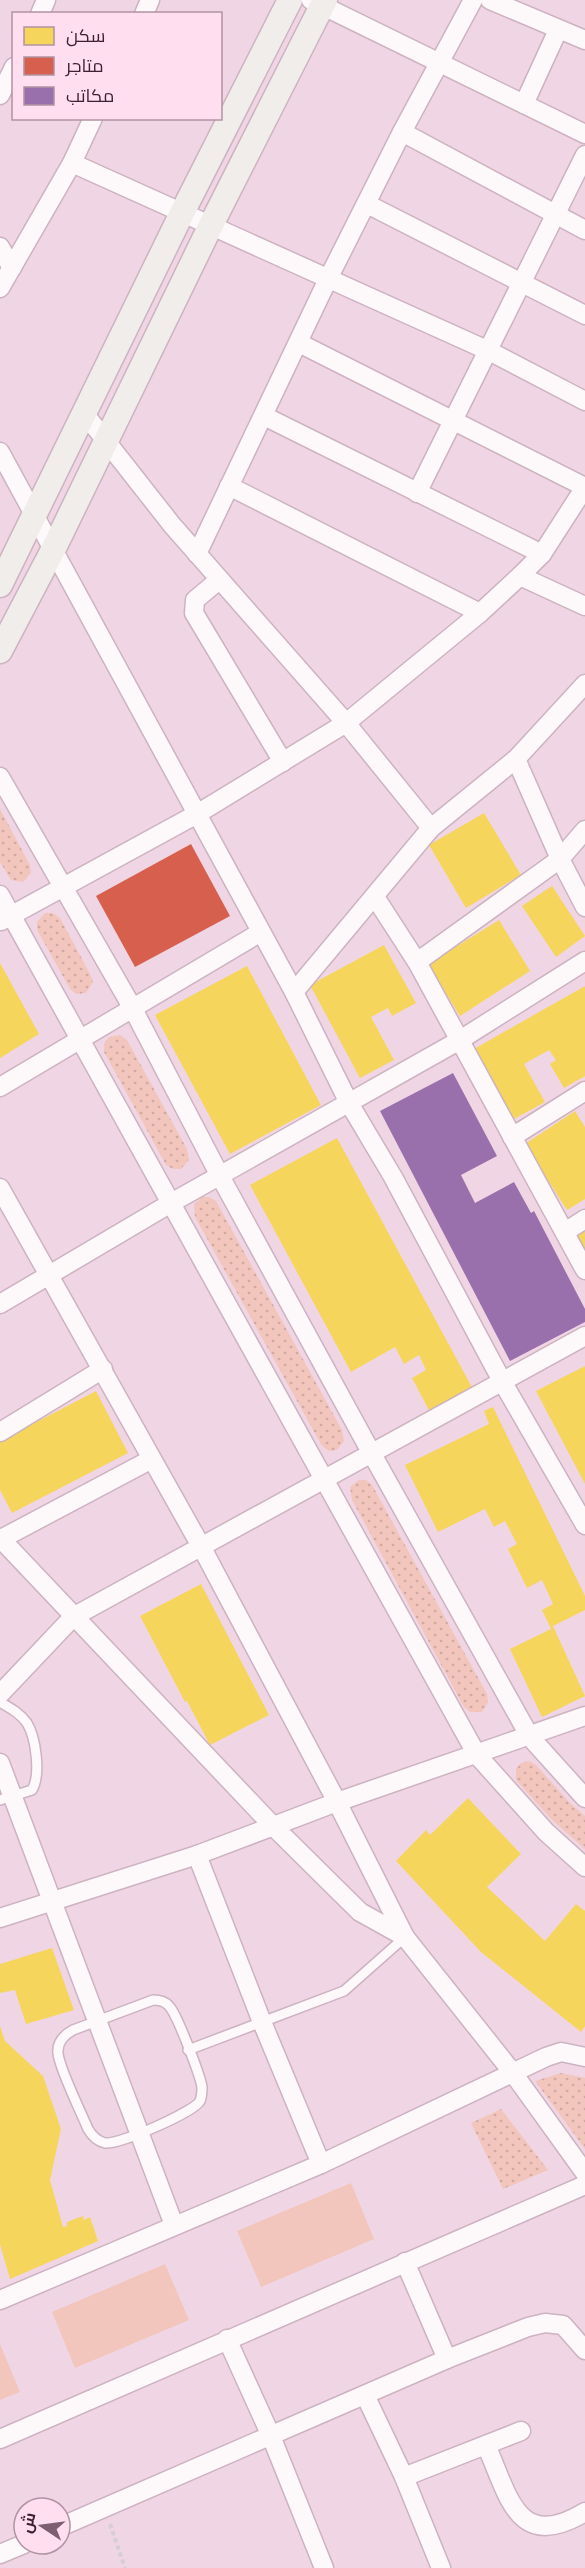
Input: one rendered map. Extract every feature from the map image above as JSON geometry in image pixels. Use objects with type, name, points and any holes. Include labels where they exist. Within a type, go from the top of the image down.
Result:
[{"type":"street","points":[[0,585],[182,213],[290,0]]},
{"type":"street","points":[[196,554],[329,277],[402,132],[473,0]]},
{"type":"street","points":[[490,0],[585,40]]},
{"type":"street","points":[[0,651],[54,548],[319,2],[585,134]]},
{"type":"street","points":[[524,104],[558,30]]},
{"type":"street","points":[[0,95],[12,71]]},
{"type":"street","points":[[0,288],[72,163],[92,120]]},
{"type":"street","points":[[402,132],[585,230]]},
{"type":"street","points":[[417,493],[585,155]]},
{"type":"street","points":[[72,163],[489,351],[585,401]]},
{"type":"street","points":[[367,204],[585,315]]},
{"type":"street","points":[[0,247],[12,268]]},
{"type":"street","points":[[5,918],[197,814],[346,723],[480,613],[520,576],[542,554],[585,487],[299,343]]},
{"type":"street","points":[[84,413],[196,554],[346,723],[431,828]]},
{"type":"street","points":[[264,416],[542,554]]},
{"type":"street","points":[[0,452],[294,992],[349,1103],[393,1177],[502,1381],[585,1525]]},
{"type":"street","points":[[230,486],[480,613]]},
{"type":"street","points":[[520,576],[585,606]]},
{"type":"street","points":[[219,580],[195,600],[194,613],[283,762]]},
{"type":"street","points":[[294,992],[431,828],[516,759],[585,684]]},
{"type":"street","points":[[516,759],[560,859],[585,907]]},
{"type":"street","points":[[0,777],[132,1007],[220,1176],[530,1737],[585,1798]]},
{"type":"street","points":[[417,962],[560,859],[585,830]]},
{"type":"street","points":[[0,895],[5,918],[79,1040],[171,1203],[477,1755],[546,1832],[585,1867]]},
{"type":"street","points":[[375,897],[417,962],[585,1270]]},
{"type":"street","points":[[0,1087],[261,932]]},
{"type":"street","points":[[0,1304],[171,1203],[460,1040],[585,961]]},
{"type":"street","points":[[512,1137],[585,1091]]},
{"type":"street","points":[[0,1188],[102,1369],[150,1460],[202,1548],[337,1802],[405,1937],[513,2073],[585,2173]]},
{"type":"street","points":[[565,1232],[585,1219]]},
{"type":"street","points":[[0,1695],[73,1617],[585,1336]]},
{"type":"street","points":[[0,1432],[102,1369]]},
{"type":"street","points":[[150,1460],[1,1538],[73,1617],[273,1826],[360,1912],[405,1937]]},
{"type":"street","points":[[0,1918],[197,1855],[337,1802],[530,1737],[585,1716]]},
{"type":"street","points":[[0,1763],[6,1799],[51,1902],[174,2225]]},
{"type":"street","points":[[197,1855],[262,2022],[321,2164]]},
{"type":"street","points":[[2,2294],[321,2164],[546,2056],[561,2052],[585,2057]]},
{"type":"street","points":[[0,2439],[585,2185]]},
{"type":"street","points":[[405,2262],[447,2359]]},
{"type":"street","points":[[72,2523],[447,2359],[545,2322],[563,2325],[585,2350]]},
{"type":"street","points":[[227,2339],[271,2436],[324,2568]]},
{"type":"street","points":[[365,2395],[404,2477],[441,2568]]},
{"type":"street","points":[[404,2477],[521,2431]]},
{"type":"street","points":[[486,2445],[514,2506],[528,2522],[543,2528],[551,2527],[563,2524],[585,2512]]},
{"type":"lane","points":[[0,1702],[16,1711],[28,1724],[36,1755],[35,1784],[32,1790],[6,1799]]},
{"type":"lane","points":[[188,2050],[344,1991],[405,1937]]},
{"type":"lane","points":[[160,2000],[171,2008],[188,2050],[201,2083],[202,2096],[199,2102],[190,2111],[139,2133],[111,2143],[104,2143],[91,2135],[60,2059],[59,2045],[66,2033],[146,2001],[160,2000]]},
{"type":"path","points":[[104,2508],[125,2568]]},
{"type":"shaded area","points":[[0,809],[30,865],[31,873],[23,882],[11,880],[0,862]]},
{"type":"shaded area","points":[[45,913],[53,913],[60,918],[90,974],[93,982],[86,993],[76,994],[70,989],[37,930],[37,922]]},
{"type":"shaded area","points":[[120,1035],[127,1040],[187,1149],[189,1160],[181,1169],[173,1169],[166,1165],[104,1052],[104,1044],[109,1037]]},
{"type":"shaded area","points":[[202,1197],[209,1197],[216,1201],[342,1430],[344,1441],[337,1450],[329,1451],[322,1446],[195,1217],[194,1205]]},
{"type":"shaded area","points":[[359,1480],[366,1480],[372,1485],[487,1694],[488,1702],[482,1712],[470,1712],[464,1707],[352,1500],[350,1487]]},
{"type":"shaded area","points":[[529,1761],[536,1765],[569,1802],[585,1816],[585,1849],[551,1819],[516,1780],[516,1769],[521,1763]]},
{"type":"shaded area","points":[[561,2073],[585,2078],[585,2149],[535,2081]]},
{"type":"shaded area","points":[[501,2109],[548,2170],[503,2189],[471,2123]]},
{"type":"shaded area","points":[[351,2183],[374,2239],[261,2287],[237,2231]]},
{"type":"shaded area","points":[[165,2264],[189,2320],[75,2368],[52,2312]]},
{"type":"shaded area","points":[[0,2344],[20,2392],[0,2400]]},
{"type":"building: سكن","points":[[484,813],[521,875],[466,908],[429,845]]},
{"type":"building: سكن","points":[[552,886],[585,936],[556,957],[522,906]]},
{"type":"building: سكن","points":[[499,920],[530,971],[460,1016],[428,964]]},
{"type":"building: سكن","points":[[384,945],[416,1003],[392,1016],[388,1008],[371,1017],[394,1060],[360,1078],[310,985]]},
{"type":"building: سكن","points":[[0,963],[39,1034],[0,1058]]},
{"type":"building: سكن","points":[[247,966],[321,1105],[230,1154],[155,1015]]},
{"type":"building: سكن","points":[[585,986],[585,1076],[564,1088],[550,1064],[556,1060],[549,1050],[524,1064],[545,1102],[514,1119],[474,1049]]},
{"type":"building: سكن","points":[[575,1111],[585,1127],[585,1199],[567,1210],[525,1144]]},
{"type":"building: سكن","points":[[337,1138],[473,1389],[430,1412],[412,1378],[426,1370],[419,1355],[404,1364],[395,1347],[351,1372],[250,1185]]},
{"type":"building: سكن","points":[[585,1227],[585,1252],[574,1234]]},
{"type":"building: سكن","points":[[585,1366],[585,1484],[536,1391]]},
{"type":"building: سكن","points":[[96,1391],[128,1453],[12,1513],[0,1490],[0,1441]]},
{"type":"building: سكن","points":[[493,1407],[585,1596],[585,1610],[553,1626],[585,1696],[542,1717],[510,1649],[551,1629],[542,1610],[553,1604],[542,1580],[527,1588],[508,1549],[517,1544],[505,1521],[494,1527],[485,1509],[438,1532],[405,1465],[489,1424],[484,1411]]},
{"type":"building: سكن","points":[[201,1584],[269,1715],[210,1745],[140,1616]]},
{"type":"building: سكن","points":[[468,1798],[521,1854],[487,1887],[545,1941],[576,1904],[585,1911],[585,2026],[581,2032],[481,1952],[396,1861],[426,1830],[430,1835]]},
{"type":"building: سكن","points":[[52,1948],[74,2010],[26,2024],[15,1990],[0,1993],[0,1964]]},
{"type":"building: سكن","points":[[0,2026],[5,2041],[43,2076],[61,2129],[50,2180],[63,2227],[67,2226],[67,2222],[83,2216],[84,2220],[90,2217],[98,2241],[10,2279],[0,2244]]},
{"type":"building: متاجر","points":[[191,844],[230,916],[135,967],[96,896]]},
{"type":"building: مكاتب","points":[[453,1073],[497,1156],[461,1175],[475,1203],[514,1182],[531,1213],[534,1211],[585,1309],[585,1322],[510,1361],[380,1111]]}]
